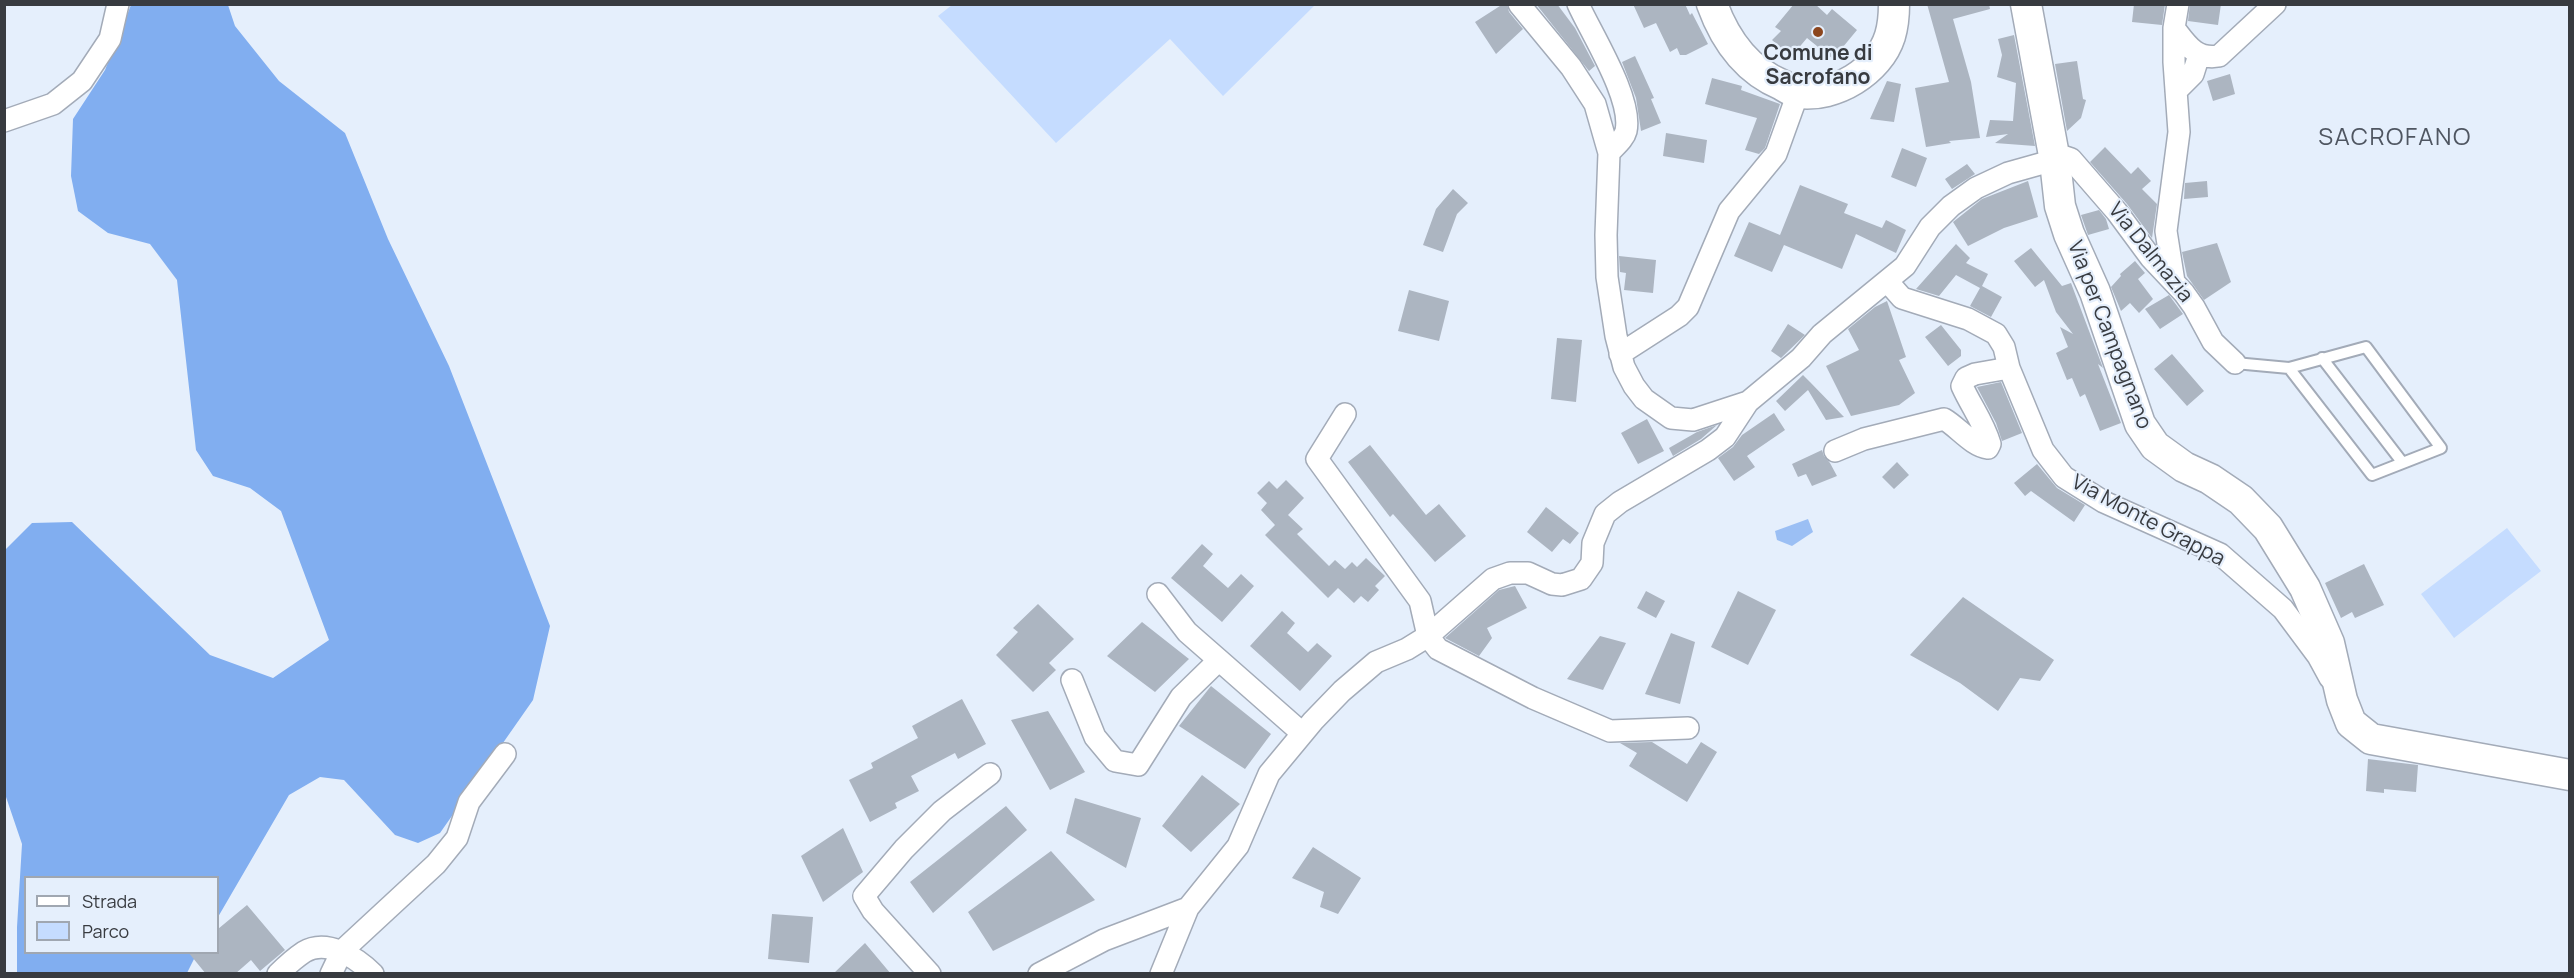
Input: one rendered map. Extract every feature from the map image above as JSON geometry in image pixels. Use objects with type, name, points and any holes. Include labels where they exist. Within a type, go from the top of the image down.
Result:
[{"type":"street","points":[[4,122],[53,104],[82,81],[110,39],[118,4]]},
{"type":"street","points":[[1519,4],[1571,67],[1592,97],[1609,153],[1606,186],[1607,277],[1620,354],[1634,386],[1644,399],[1671,418],[1693,420],[1748,402]]},
{"type":"street","points":[[1578,4],[1617,85],[1627,117],[1625,134],[1609,153]]},
{"type":"street","points":[[1712,4],[1719,26],[1732,47],[1748,64],[1768,80],[1798,93],[1823,91],[1846,85],[1863,73],[1879,57],[1890,38],[1894,4]]},
{"type":"street","name":"Via per Campagnano","points":[[2026,4],[2055,161],[2060,206],[2069,234],[2095,292],[2140,424],[2156,446],[2184,467],[2210,479],[2241,500],[2268,528],[2304,588],[2329,643],[2342,700],[2351,723],[2371,739],[2570,775]]},
{"type":"street","points":[[2174,282],[2166,231],[2178,141],[2174,28],[2178,4]]},
{"type":"street","points":[[2174,28],[2189,47],[2199,55],[2208,58],[2219,56],[2275,4]]},
{"type":"street","points":[[2176,91],[2193,74],[2199,55]]},
{"type":"street","points":[[1620,354],[1679,316],[1688,307],[1729,212],[1776,154],[1798,93]]},
{"type":"street","name":"Via Dalmazia","points":[[2055,161],[2065,157],[2071,159],[2194,307],[2213,342],[2235,363]]},
{"type":"street","points":[[1161,974],[1188,908],[1238,846],[1269,774],[1302,733],[1342,691],[1376,662],[1407,649],[1428,636],[1493,579],[1510,573],[1528,573],[1552,584],[1562,585],[1581,579],[1592,563],[1593,543],[1605,514],[1620,502],[1708,450],[1725,436],[1748,402],[1801,358],[1822,334],[1905,266],[1930,227],[1951,206],[1976,188],[2008,172],[2055,161]]},
{"type":"street","name":"Via Monte Grappa","points":[[1887,281],[1902,298],[1968,319],[1996,334],[2004,347],[2009,368],[2043,450],[2064,477],[2104,502],[2220,554],[2283,609],[2318,656],[2342,700]]},
{"type":"street","points":[[1835,451],[1864,439],[1944,419],[1956,425],[1982,447],[1988,448],[1990,444],[1986,430],[1962,386],[1966,378],[1975,374],[2009,368]]},
{"type":"street","points":[[1345,414],[1317,459],[1420,601],[1428,636],[1438,649],[1533,698],[1610,731],[1688,728]]},
{"type":"street","points":[[1158,594],[1187,632],[1302,733]]},
{"type":"street","points":[[1072,680],[1095,737],[1115,762],[1138,765],[1181,697],[1219,660]]},
{"type":"street","points":[[331,974],[342,951],[436,864],[457,838],[470,802],[505,754]]},
{"type":"street","points":[[930,974],[873,911],[864,896],[904,849],[942,811],[990,774]]},
{"type":"street","points":[[1039,974],[1104,940],[1188,908]]},
{"type":"street","points":[[278,974],[306,950],[342,951],[358,959],[373,974]]},
{"type":"lane","points":[[2235,363],[2289,368],[2366,347],[2441,448],[2372,475],[2289,368]]},
{"type":"lane","points":[[2322,358],[2402,462]]},
{"type":"green space","points":[[952,5],[1315,5],[1223,96],[1170,39],[1056,143],[938,16]]},
{"type":"green space","points":[[2507,528],[2541,571],[2454,638],[2421,594]]},
{"type":"shaded area","points":[[131,5],[228,5],[235,26],[279,81],[345,133],[388,239],[449,366],[550,626],[533,700],[440,833],[418,843],[395,835],[344,780],[320,777],[289,795],[219,915],[219,876],[24,876],[24,954],[196,954],[187,973],[17,973],[22,844],[5,794],[5,550],[32,523],[72,522],[210,655],[273,678],[329,640],[281,511],[250,488],[213,476],[196,450],[177,280],[150,244],[108,233],[78,211],[71,176],[73,119],[105,70]]},
{"type":"shaded area","points":[[1808,519],[1813,532],[1792,546],[1777,540],[1775,531]]},
{"type":"building","points":[[1503,4],[1507,4],[1509,12],[1523,29],[1496,54],[1475,22]]},
{"type":"building","points":[[1536,4],[1557,4],[1575,28],[1595,66],[1589,71]]},
{"type":"building","points":[[1633,4],[1685,4],[1708,44],[1686,55],[1680,55],[1677,48],[1670,52],[1656,23],[1644,28]]},
{"type":"building","name":"Comune di Sacrofano","points":[[1794,4],[1815,4],[1827,15],[1832,9],[1857,30],[1833,59],[1807,38],[1791,57],[1772,40],[1781,31],[1775,27]]},
{"type":"building","points":[[1927,4],[1989,4],[1990,9],[1953,19],[1971,82],[1980,138],[1949,141],[1951,143],[1926,147],[1915,88],[1949,82]]},
{"type":"building","points":[[2134,4],[2165,4],[2162,25],[2132,22]]},
{"type":"building","points":[[2190,4],[2221,4],[2218,25],[2188,21]]},
{"type":"building","points":[[2014,35],[2035,146],[1995,143],[2008,134],[1986,137],[1990,120],[2013,121],[2016,83],[1997,77],[2002,55],[1998,39]]},
{"type":"building","points":[[1635,56],[1654,98],[1651,99],[1661,123],[1641,131],[1636,98],[1622,62]]},
{"type":"building","points":[[2077,61],[2083,99],[2086,100],[2081,118],[2067,131],[2055,64]]},
{"type":"building","points":[[2230,74],[2235,94],[2213,101],[2207,81]]},
{"type":"building","points":[[1712,78],[1742,86],[1741,90],[1780,104],[1765,148],[1759,154],[1745,150],[1757,118],[1705,104]]},
{"type":"building","points":[[1887,81],[1901,84],[1894,122],[1870,119]]},
{"type":"building","points":[[1666,133],[1707,140],[1704,163],[1663,156]]},
{"type":"building","points":[[2105,147],[2131,174],[2138,167],[2151,181],[2142,189],[2157,204],[2152,238],[2127,204],[2090,162]]},
{"type":"building","points":[[1902,148],[1927,158],[1916,187],[1891,177]]},
{"type":"building","points":[[1967,164],[1975,174],[1952,189],[1945,179]]},
{"type":"building","points":[[2028,181],[2038,217],[2004,228],[1968,246],[1953,222],[1982,199]]},
{"type":"building","points":[[2207,181],[2208,197],[2184,199],[2185,183]]},
{"type":"building","points":[[1800,185],[1848,204],[1844,213],[1882,228],[1886,220],[1906,230],[1896,253],[1856,234],[1842,269],[1784,245],[1772,272],[1734,256],[1749,222],[1780,235]]},
{"type":"building","points":[[1453,189],[1468,203],[1457,214],[1443,252],[1423,245],[1436,209]]},
{"type":"building","points":[[2099,210],[2106,219],[2109,229],[2088,235],[2081,215]]},
{"type":"building","points":[[2217,243],[2231,282],[2204,300],[2187,276],[2182,252]]},
{"type":"building","points":[[1956,244],[1970,258],[1966,263],[1988,274],[1982,286],[2002,297],[1991,317],[1970,306],[1980,288],[1956,275],[1939,296],[1916,289]]},
{"type":"building","points":[[2031,248],[2062,286],[2071,283],[2103,368],[2098,364],[2121,423],[2100,431],[2085,394],[2080,397],[2072,378],[2067,380],[2056,353],[2068,347],[2060,327],[2073,334],[2056,312],[2044,280],[2035,287],[2014,261]]},
{"type":"building","points":[[1619,256],[1656,260],[1653,293],[1624,290],[1626,273],[1620,272]]},
{"type":"building","points":[[2135,261],[2145,273],[2138,279],[2153,299],[2139,313],[2130,303],[2121,311],[2111,287],[2121,276],[2120,274]]},
{"type":"building","points":[[1409,290],[1449,301],[1439,341],[1398,331]]},
{"type":"building","points":[[2169,295],[2183,314],[2160,329],[2145,309]]},
{"type":"building","points":[[1887,301],[1906,357],[1899,360],[1915,393],[1899,405],[1851,416],[1826,366],[1859,350],[1848,329],[1875,307]]},
{"type":"building","points":[[1788,324],[1805,335],[1781,358],[1771,351]]},
{"type":"building","points":[[1941,325],[1961,350],[1961,356],[1948,366],[1925,337]]},
{"type":"building","points":[[1557,338],[1582,340],[1576,402],[1551,399]]},
{"type":"building","points":[[2172,354],[2204,391],[2187,406],[2154,369]]},
{"type":"building","points":[[1803,375],[1844,417],[1826,420],[1808,390],[1785,411],[1776,401]]},
{"type":"building","points":[[2001,382],[2022,433],[2002,441],[1996,423],[1977,387]]},
{"type":"building","points":[[1774,413],[1785,430],[1747,456],[1755,467],[1734,481],[1718,458],[1733,447],[1742,435]]},
{"type":"building","points":[[1647,419],[1664,451],[1638,464],[1621,433]]},
{"type":"building","points":[[1717,425],[1701,439],[1673,456],[1669,448],[1697,432]]},
{"type":"building","points":[[1370,445],[1426,515],[1439,504],[1466,536],[1435,562],[1393,514],[1390,517],[1348,462]]},
{"type":"building","points":[[1822,450],[1837,476],[1812,486],[1806,474],[1798,477],[1792,464]]},
{"type":"building","points":[[1897,462],[1909,475],[1894,489],[1882,477]]},
{"type":"building","points":[[2037,464],[2057,488],[2085,505],[2074,522],[2031,491],[2025,496],[2014,483]]},
{"type":"building","points":[[1286,480],[1304,498],[1288,515],[1303,529],[1297,534],[1329,566],[1335,560],[1345,569],[1352,562],[1357,567],[1366,558],[1385,576],[1375,586],[1379,590],[1368,602],[1361,596],[1354,603],[1338,588],[1328,598],[1265,535],[1275,525],[1261,510],[1267,503],[1257,493],[1269,481],[1277,489]]},
{"type":"building","points":[[1546,507],[1579,533],[1570,544],[1563,539],[1552,552],[1527,532]]},
{"type":"building","points":[[1202,544],[1213,554],[1203,566],[1228,588],[1241,574],[1254,586],[1222,622],[1171,578]]},
{"type":"building","points":[[2364,564],[2384,605],[2355,618],[2352,612],[2341,618],[2325,583]]},
{"type":"building","points":[[1515,586],[1527,608],[1487,628],[1492,638],[1479,656],[1445,638],[1499,590]]},
{"type":"building","points":[[1646,591],[1665,601],[1656,618],[1637,608]]},
{"type":"building","points":[[1738,591],[1776,610],[1748,665],[1711,647]]},
{"type":"building","points":[[1963,597],[2054,660],[2040,681],[2020,678],[1998,711],[1960,683],[1910,655]]},
{"type":"building","points":[[1038,604],[1074,639],[1049,663],[1056,670],[1033,692],[996,655],[1018,632],[1013,628]]},
{"type":"building","points":[[1282,611],[1295,623],[1287,633],[1308,652],[1317,643],[1332,656],[1300,691],[1250,646]]},
{"type":"building","points":[[1142,622],[1189,659],[1155,692],[1107,656]]},
{"type":"building","points":[[1671,633],[1695,642],[1680,704],[1645,694]]},
{"type":"building","points":[[1600,636],[1626,643],[1603,690],[1567,679]]},
{"type":"building","points":[[1211,686],[1271,734],[1245,769],[1179,726]]},
{"type":"building","points":[[962,699],[986,744],[958,759],[955,753],[911,776],[919,791],[895,803],[897,808],[870,822],[849,780],[873,768],[871,763],[918,738],[912,726]]},
{"type":"building","points":[[1048,711],[1085,772],[1050,790],[1011,720]]},
{"type":"building","points":[[1652,742],[1687,764],[1701,742],[1717,752],[1687,802],[1629,766],[1637,753],[1620,743]]},
{"type":"building","points":[[2368,759],[2418,765],[2416,792],[2384,789],[2384,793],[2366,791]]},
{"type":"building","points":[[1202,775],[1240,804],[1191,852],[1162,826]]},
{"type":"building","points":[[1075,798],[1141,818],[1126,868],[1066,833]]},
{"type":"building","points":[[1006,806],[1027,830],[933,913],[910,882]]},
{"type":"building","points":[[843,828],[863,872],[823,902],[801,856]]},
{"type":"building","points":[[1313,847],[1361,878],[1338,914],[1320,907],[1324,892],[1292,878]]},
{"type":"building","points":[[1051,851],[1095,900],[993,951],[968,912]]},
{"type":"building","points":[[247,905],[285,950],[260,971],[251,960],[235,974],[206,974],[190,954],[219,954],[219,928]]},
{"type":"building","points":[[772,914],[813,917],[809,963],[768,959]]},
{"type":"building","points":[[865,943],[891,974],[833,974]]},
{"type":"place","name":"Comune di Sacrofano","points":[[1818,32]]},
{"type":"district","name":"SACROFANO","points":[[2395,138]]}]
